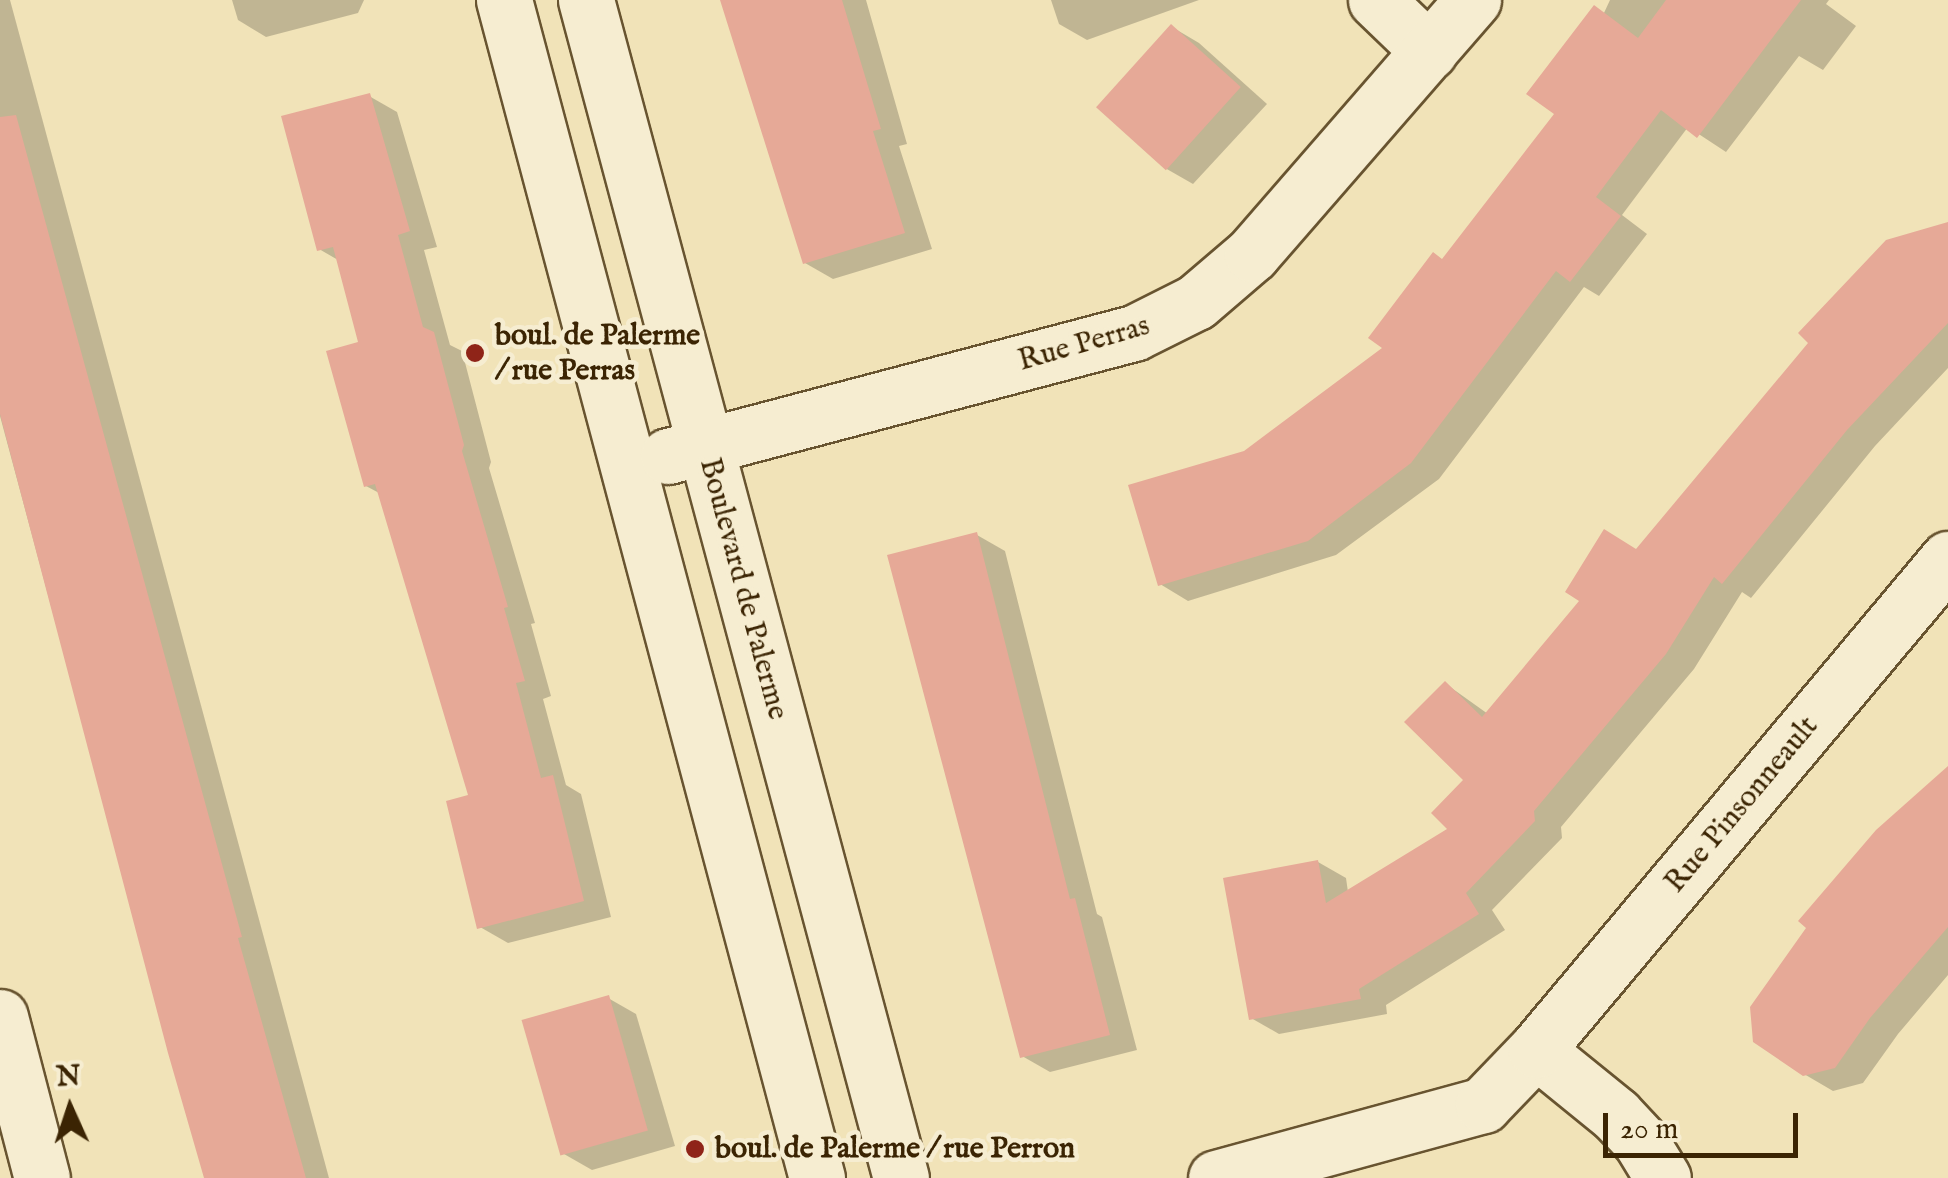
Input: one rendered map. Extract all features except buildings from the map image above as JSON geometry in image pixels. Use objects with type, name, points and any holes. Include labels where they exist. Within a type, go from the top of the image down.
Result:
[{"type":"street","points":[[504,0],[817,1178]]},
{"type":"street","name":"Boulevard de Palerme","points":[[586,0],[901,1178]]},
{"type":"street","points":[[1376,0],[1429,51]]},
{"type":"street","name":"Rue Perras","points":[[630,467],[1134,332],[1167,319],[1223,282],[1252,254],[1473,0]]},
{"type":"street","name":"Rue Pinsonneault","points":[[1216,1178],[1463,1114],[1482,1105],[1536,1050],[1948,559]]},
{"type":"street","points":[[0,1017],[42,1178]]},
{"type":"street","points":[[1536,1050],[1616,1115],[1640,1142],[1663,1178]]},
{"type":"place","name":"boul. de Palerme / rue Perras","points":[[475,353]]},
{"type":"place","name":"boul. de Palerme / rue Perron","points":[[695,1149]]}]
